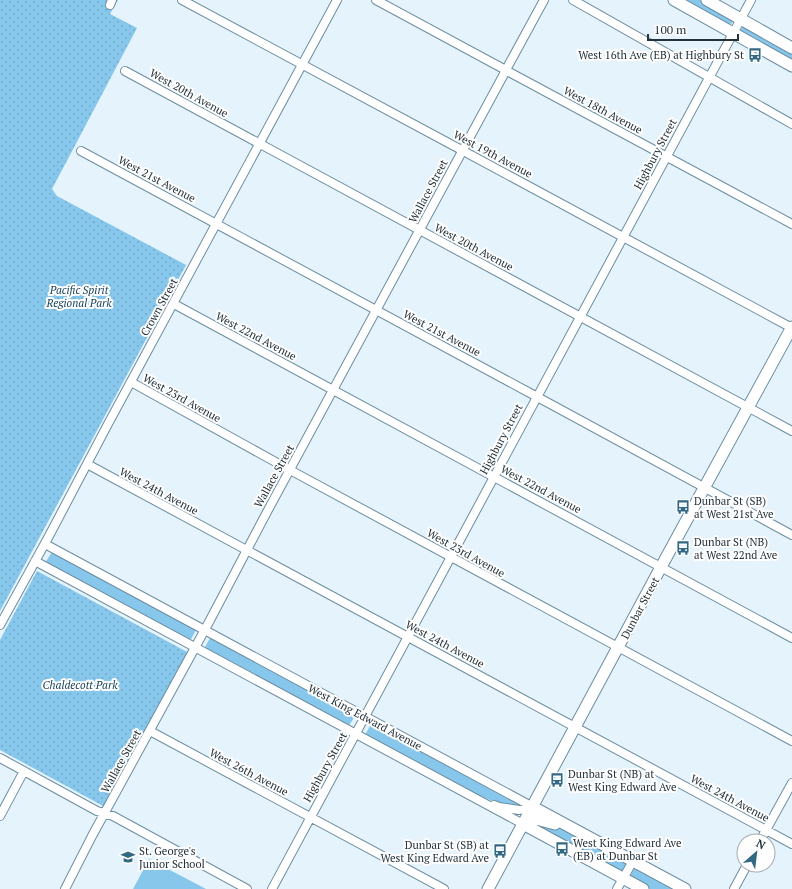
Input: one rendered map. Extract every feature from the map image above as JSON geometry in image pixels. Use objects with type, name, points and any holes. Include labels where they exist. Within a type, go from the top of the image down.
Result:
[{"type":"main road","points":[[674,0],[792,66]]},
{"type":"main road","points":[[707,0],[792,48]]},
{"type":"main road","name":"Dunbar Street","points":[[488,889],[661,567],[792,328]]},
{"type":"main road","name":"West King Edward Avenue","points":[[533,807],[685,889]]},
{"type":"main road","points":[[523,824],[536,819],[560,826],[565,825]]},
{"type":"main road","name":"West King Edward Avenue","points":[[523,824],[643,889]]},
{"type":"street","name":"West 19th Avenue","points":[[182,0],[792,328]]},
{"type":"street","name":"Crown Street","points":[[0,626],[337,0]]},
{"type":"street","name":"West 18th Avenue","points":[[376,0],[792,224]]},
{"type":"street","name":"Wallace Street","points":[[65,889],[544,0]]},
{"type":"street","points":[[572,0],[792,124]]},
{"type":"street","name":"Highbury Street","points":[[272,889],[751,0]]},
{"type":"street","name":"West 20th Avenue","points":[[125,71],[792,431]]},
{"type":"street","name":"West 21st Avenue","points":[[81,151],[792,535]]},
{"type":"street","name":"West 22nd Avenue","points":[[174,304],[792,638]]},
{"type":"street","name":"West 23rd Avenue","points":[[131,382],[290,470],[792,741]]},
{"type":"street","name":"West 24th Avenue","points":[[87,464],[792,844]]},
{"type":"street","name":"West King Edward Avenue","points":[[45,544],[533,807]]},
{"type":"street","name":"West King Edward Avenue","points":[[35,561],[523,824]]},
{"type":"street","name":"West 26th Avenue","points":[[150,731],[444,889]]},
{"type":"street","points":[[0,758],[97,811],[113,816],[248,889]]},
{"type":"street","points":[[0,816],[24,771]]},
{"type":"street","points":[[764,833],[792,783]]},
{"type":"street","points":[[476,798],[499,807],[519,810],[533,807]]},
{"type":"street","points":[[617,889],[632,861]]},
{"type":"street","points":[[734,889],[743,873]]},
{"type":"green space","name":"Pacific Spirit Regional Park","points":[[0,0],[118,0],[110,14],[137,28],[52,189],[57,196],[186,265],[0,611]]},
{"type":"green space","points":[[679,0],[702,0],[725,13],[732,20],[732,23],[728,25]]},
{"type":"green space","points":[[743,27],[751,27],[792,50],[792,63],[741,32]]},
{"type":"green space","points":[[52,552],[196,630],[190,641],[45,563]]},
{"type":"green space","name":"Chaldecott Park","points":[[37,571],[189,653],[105,807],[0,750],[0,640]]},
{"type":"green space","points":[[210,638],[355,716],[348,727],[204,649]]},
{"type":"green space","points":[[371,724],[515,802],[518,807],[497,803],[471,792],[365,735]]},
{"type":"green space","points":[[536,823],[555,826],[627,863],[622,873],[544,831]]},
{"type":"green space","points":[[149,859],[206,889],[133,889]]},
{"type":"green space","points":[[635,867],[678,889],[650,889],[631,879],[630,877]]},
{"type":"place","name":"West 16th Ave (EB) at Highbury St","points":[[755,55]]},
{"type":"place","name":"Dunbar St (SB) at West 21st Ave","points":[[683,507]]},
{"type":"place","name":"Dunbar St (NB) at West 22nd Ave","points":[[683,548]]},
{"type":"place","name":"Dunbar St (NB) at West King Edward Ave","points":[[557,780]]},
{"type":"place","name":"West King Edward Ave (EB) at Dunbar St","points":[[562,849]]},
{"type":"place","name":"Dunbar St (SB) at West King Edward Ave","points":[[500,851]]},
{"type":"place","name":"St. George's Junior School","points":[[128,857]]}]
